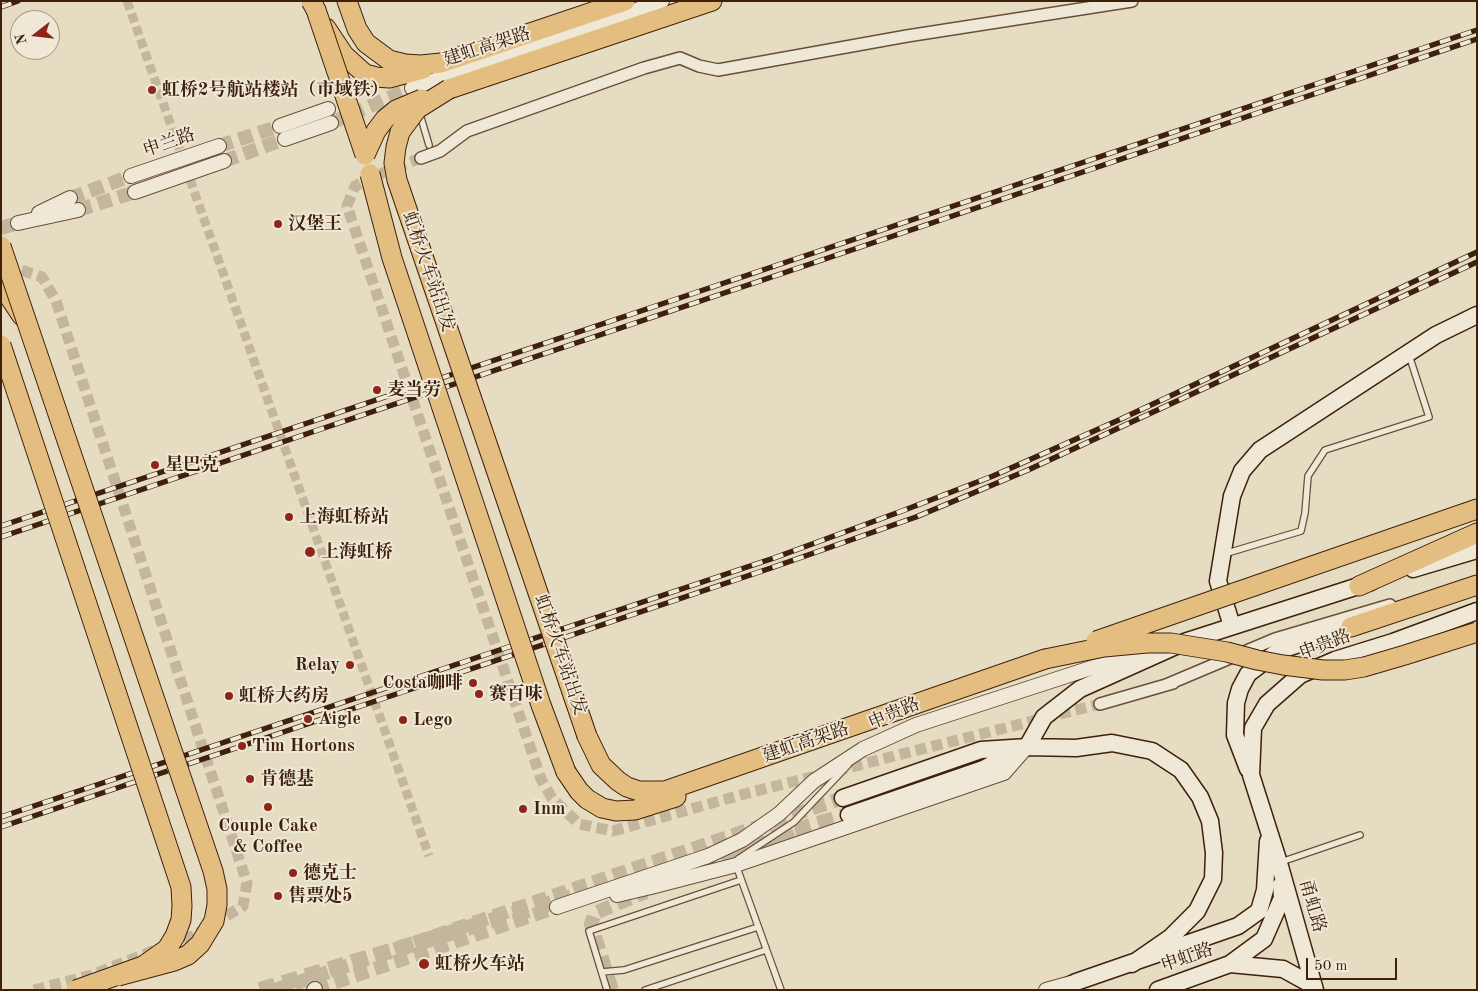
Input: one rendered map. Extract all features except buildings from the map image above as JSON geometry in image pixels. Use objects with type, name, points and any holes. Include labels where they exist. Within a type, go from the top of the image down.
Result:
[{"type":"highway","name":"建虹高架路","points":[[347,1],[357,29],[366,43],[389,60],[404,64],[421,65],[441,63],[625,1]]},
{"type":"highway","name":"虹桥火车站出发","points":[[587,736],[397,180],[394,163],[396,147],[400,132],[417,108],[449,89],[712,1]]},
{"type":"highway","points":[[313,5],[337,46],[354,65],[366,74],[388,78],[441,63]]},
{"type":"highway","points":[[313,5],[365,155],[392,258],[541,705],[566,772],[587,799],[602,808],[616,811],[635,810],[684,794],[707,778]]},
{"type":"highway","points":[[365,155],[376,131],[385,119],[396,110],[449,89]]},
{"type":"highway","points":[[1,246],[213,870],[217,889],[214,921],[200,944],[188,954],[174,961],[118,976],[76,990]]},
{"type":"highway","points":[[1,289],[18,308],[29,328]]},
{"type":"highway","points":[[1,345],[181,887],[181,920],[168,949],[142,966],[118,976]]},
{"type":"highway","points":[[1365,549],[1477,501]]},
{"type":"highway","points":[[1045,659],[1477,509]]},
{"type":"highway","points":[[1359,586],[1477,533]]},
{"type":"highway","points":[[1352,627],[1477,585]]},
{"type":"highway","points":[[1045,659],[1104,647],[1171,643],[1227,652],[1283,665],[1323,670],[1346,670],[1405,656],[1477,632]]},
{"type":"highway","name":"建虹高架路","points":[[587,736],[601,765],[618,780],[628,787],[639,791],[665,791],[707,778],[1045,659]]},
{"type":"main road","points":[[1232,626],[1218,581],[1232,496],[1242,471],[1260,450],[1436,335],[1477,314]]},
{"type":"main road","name":"申贵路","points":[[1027,747],[1044,717],[1080,688],[1187,641],[1477,550]]},
{"type":"main road","name":"申贵路","points":[[1279,863],[1251,775],[1254,728],[1267,704],[1300,675],[1335,660],[1393,642],[1477,611]]},
{"type":"main road","points":[[1251,775],[1235,735],[1236,703],[1240,689],[1248,674],[1278,651],[1352,627]]},
{"type":"main road","points":[[843,798],[981,750],[1027,747],[1076,748],[1112,744],[1152,751],[1181,770],[1200,797],[1210,821],[1214,853],[1213,879],[1197,911],[1171,937],[1132,964]]},
{"type":"main road","points":[[849,815],[983,769],[1027,747]]},
{"type":"main road","points":[[1061,990],[1076,982],[1238,926],[1259,910],[1265,890],[1269,831]]},
{"type":"main road","name":"申虹路","points":[[1158,990],[1230,964],[1264,939],[1282,898],[1279,863]]},
{"type":"main road","name":"甬虹路","points":[[1279,863],[1315,988]]},
{"type":"main road","name":"申虹路","points":[[1230,964],[1284,969],[1315,988]]},
{"type":"street","points":[[412,88],[662,1]]},
{"type":"street","points":[[420,158],[440,151],[467,131],[644,68],[680,58],[699,66],[718,70],[907,36],[1132,1]]},
{"type":"street","points":[[280,126],[328,109]]},
{"type":"street","points":[[285,140],[331,123]]},
{"type":"street","name":"申兰路","points":[[130,176],[219,146]]},
{"type":"street","points":[[135,192],[224,160]]},
{"type":"street","points":[[18,222],[74,204]]},
{"type":"street","points":[[1166,685],[1275,639],[1477,578]]},
{"type":"street","name":"申贵路","points":[[736,865],[652,887],[557,907],[708,856],[742,840],[778,814],[814,781],[863,749],[916,725],[1094,667],[1187,641]]},
{"type":"street","points":[[1100,704],[1278,651]]},
{"type":"street","points":[[736,865],[1004,773],[1027,747]]},
{"type":"street","points":[[1046,990],[1076,982]]},
{"type":"lane","points":[[412,88],[429,145]]},
{"type":"lane","points":[[1221,554],[1301,531],[1305,513],[1308,476],[1325,450],[1429,417],[1409,352]]},
{"type":"lane","points":[[781,990],[736,865],[738,859],[794,822],[863,749]]},
{"type":"lane","points":[[1279,863],[1360,835]]},
{"type":"lane","points":[[607,990],[589,931],[741,880]]},
{"type":"lane","points":[[602,972],[624,970],[758,927]]},
{"type":"lane","points":[[645,990],[766,950]]},
{"type":"tunnel","points":[[127,1],[429,856]]},
{"type":"tunnel","points":[[331,123],[412,88]]},
{"type":"tunnel","points":[[219,146],[280,126]]},
{"type":"tunnel","points":[[224,161],[285,139]]},
{"type":"tunnel","points":[[421,158],[355,186],[347,206],[541,779],[552,798],[579,824],[613,831],[748,793],[1100,704]]},
{"type":"tunnel","points":[[70,198],[131,176]]},
{"type":"tunnel","points":[[78,210],[135,192]]},
{"type":"tunnel","points":[[1,228],[18,223]]},
{"type":"tunnel","points":[[6,265],[42,277],[56,301],[247,883],[243,906],[195,935],[170,945]]},
{"type":"tunnel","points":[[275,990],[843,798]]},
{"type":"tunnel","points":[[726,851],[849,815]]},
{"type":"tunnel","points":[[703,869],[797,830]]},
{"type":"tunnel","points":[[612,990],[591,924],[595,913],[646,892]]},
{"type":"tunnel","points":[[260,990],[571,897]]},
{"type":"tunnel","points":[[315,989],[557,907]]},
{"type":"tunnel","points":[[34,990],[92,975],[155,950]]},
{"type":"railway","points":[[1,7],[18,1]]},
{"type":"railway","points":[[1,526],[1477,30]]},
{"type":"railway","points":[[1,537],[1477,39]]},
{"type":"railway","points":[[1,817],[774,558],[902,511],[993,476],[1121,419],[1477,252]]},
{"type":"railway","points":[[1,827],[771,568],[916,517],[1028,470],[1477,262]]},
{"type":"place","name":"虹桥2号航站楼站（市域铁）","points":[[152,90]]},
{"type":"place","name":"汉堡王","points":[[278,224]]},
{"type":"place","name":"麦当劳","points":[[377,390]]},
{"type":"place","name":"星巴克","points":[[155,465]]},
{"type":"place","name":"上海虹桥站","points":[[289,517]]},
{"type":"place","name":"上海虹桥","points":[[310,552]]},
{"type":"place","name":"Relay","points":[[350,665]]},
{"type":"place","name":"Costa咖啡","points":[[473,683]]},
{"type":"place","name":"赛百味","points":[[479,694]]},
{"type":"place","name":"虹桥大药房","points":[[229,696]]},
{"type":"place","name":"Aigle","points":[[308,719]]},
{"type":"place","name":"Lego","points":[[403,720]]},
{"type":"place","name":"Tim Hortons","points":[[242,746]]},
{"type":"place","name":"肯德基","points":[[250,779]]},
{"type":"place","name":"Couple Cake & Coffee","points":[[268,807]]},
{"type":"place","name":"Inm","points":[[523,809]]},
{"type":"place","name":"德克士","points":[[293,873]]},
{"type":"place","name":"售票处5","points":[[278,896]]},
{"type":"place","name":"虹桥火车站","points":[[424,964]]}]
